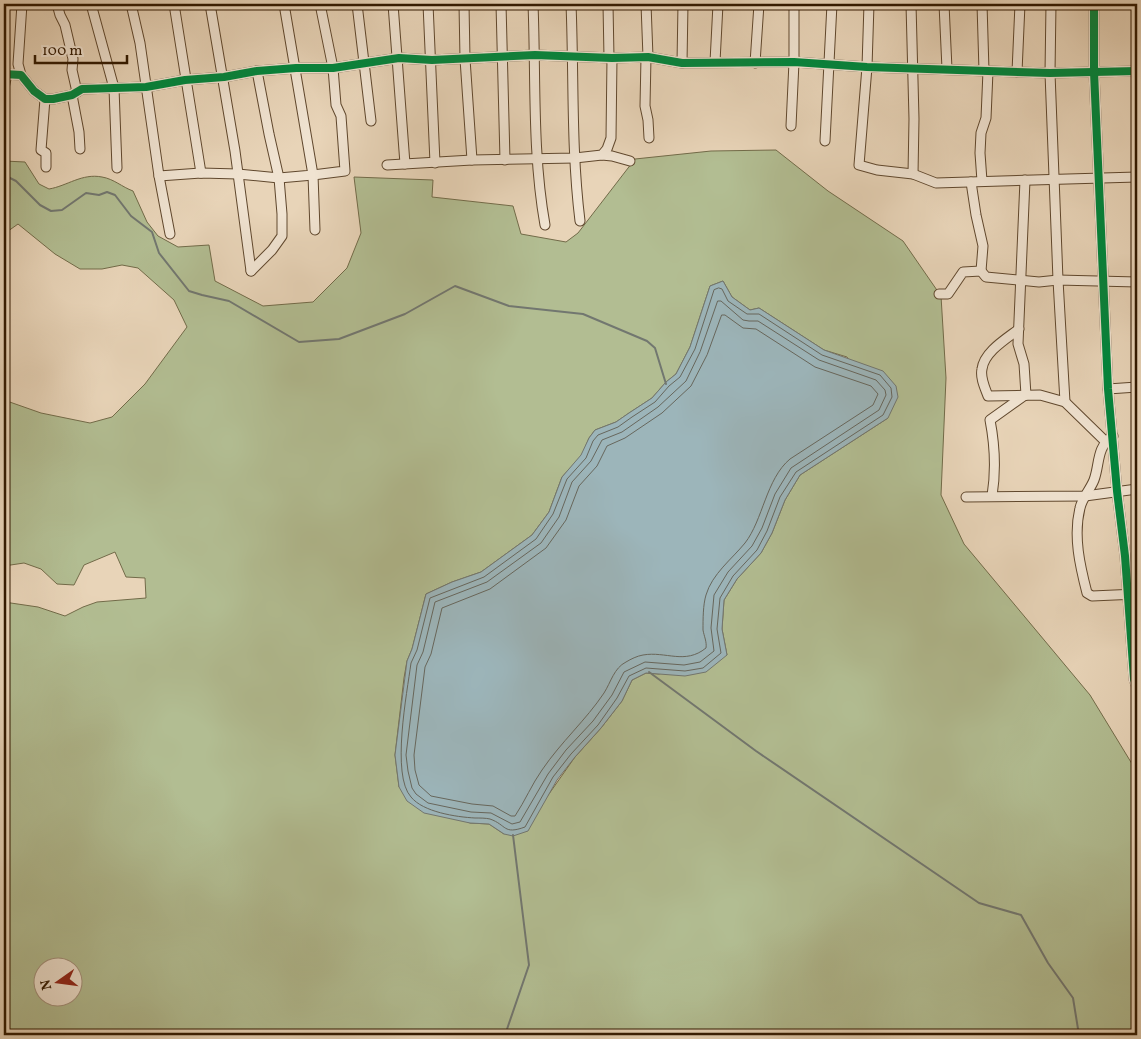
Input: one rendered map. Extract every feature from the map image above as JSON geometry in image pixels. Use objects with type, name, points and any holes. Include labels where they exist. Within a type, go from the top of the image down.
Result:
[{"type":"street","points":[[22,4],[18,64],[21,74],[34,91],[45,99],[53,100],[75,94],[82,89],[95,87],[146,87],[185,80],[224,78],[257,71],[333,68],[398,58],[432,60],[535,55],[610,58],[647,57],[682,62],[794,62],[867,67],[1050,74],[1137,72]]},
{"type":"street","points":[[57,4],[65,25],[73,60],[72,70],[80,149]]},
{"type":"street","points":[[91,4],[114,88],[117,168]]},
{"type":"street","points":[[131,4],[140,43],[159,176],[170,234]]},
{"type":"street","points":[[174,4],[201,173]]},
{"type":"street","points":[[210,4],[224,78],[251,271],[272,250],[282,236],[279,178],[257,71]]},
{"type":"street","points":[[284,4],[314,175],[315,230]]},
{"type":"street","points":[[159,176],[201,173],[279,178],[345,171],[341,116],[336,105],[333,68],[320,4]]},
{"type":"street","points":[[357,4],[371,121]]},
{"type":"street","points":[[393,4],[406,164]]},
{"type":"street","points":[[428,4],[436,163]]},
{"type":"street","points":[[464,4],[465,59],[472,160]]},
{"type":"street","points":[[500,4],[505,160]]},
{"type":"street","points":[[533,4],[536,158],[539,194],[545,225]]},
{"type":"street","points":[[571,4],[573,56],[572,135],[580,221]]},
{"type":"street","points":[[602,155],[607,149],[611,138],[608,4]]},
{"type":"street","points":[[646,4],[647,57],[645,106],[648,120],[648,138]]},
{"type":"street","points":[[682,62],[683,4]]},
{"type":"street","points":[[716,62],[718,4]]},
{"type":"street","points":[[755,63],[759,4]]},
{"type":"street","points":[[792,126],[794,4]]},
{"type":"street","points":[[825,141],[832,4]]},
{"type":"street","points":[[869,4],[867,67],[859,165],[877,170],[914,174],[936,183],[1137,178]]},
{"type":"street","points":[[911,4],[914,174]]},
{"type":"street","points":[[944,4],[947,69]]},
{"type":"street","points":[[982,4],[986,71],[986,118],[981,133],[980,152],[982,181]]},
{"type":"street","points":[[1017,72],[1020,4]]},
{"type":"street","points":[[1051,4],[1050,74],[1065,402]]},
{"type":"street","points":[[1094,4],[1094,72],[1109,438],[1133,595],[1134,679],[1137,687]]},
{"type":"street","points":[[4,88],[6,74],[21,74]]},
{"type":"street","points":[[45,99],[42,150],[46,153],[46,167]]},
{"type":"street","points":[[386,165],[472,160],[574,158],[602,155],[630,161]]},
{"type":"street","points":[[1025,180],[1018,344],[1024,364],[1026,395]]},
{"type":"street","points":[[971,182],[983,246],[981,271],[986,277],[1039,282],[1058,280],[1137,282]]},
{"type":"street","points":[[940,294],[948,294],[963,272],[981,271]]},
{"type":"street","points":[[1019,329],[990,353],[982,369],[983,383],[988,396],[1040,395],[1065,402],[1109,438]]},
{"type":"street","points":[[1108,389],[1137,387]]},
{"type":"street","points":[[992,496],[995,476],[990,420],[1026,395]]},
{"type":"street","points":[[1109,438],[1099,454],[1094,480],[1080,507],[1077,535],[1080,562],[1087,593],[1092,596],[1133,595]]},
{"type":"street","points":[[966,497],[1085,496],[1137,489]]},
{"type":"green space","points":[[776,150],[828,191],[903,241],[941,296],[946,378],[941,495],[964,544],[1090,695],[1137,772],[1137,1035],[4,1035],[4,602],[38,607],[65,616],[97,602],[146,598],[145,578],[126,577],[115,552],[84,565],[74,585],[57,584],[41,569],[24,563],[4,566],[4,400],[41,413],[90,423],[112,417],[145,384],[187,327],[174,300],[138,268],[122,265],[102,269],[80,269],[55,254],[18,224],[4,234],[4,161],[25,162],[39,184],[49,189],[81,178],[95,176],[110,179],[133,191],[147,222],[158,236],[178,247],[209,245],[215,281],[263,306],[313,302],[347,268],[361,233],[354,177],[433,180],[432,197],[513,206],[521,234],[566,242],[578,233],[635,159],[711,151]],"holes":[[[723,281],[732,297],[750,310],[759,308],[824,350],[847,357],[888,418],[800,475],[785,500],[772,533],[761,553],[737,579],[724,600],[722,629],[727,655],[659,674],[646,673],[632,680],[622,701],[575,757],[544,801],[504,834],[489,824],[470,823],[399,787],[395,755],[404,678],[426,594],[481,572],[532,535],[549,512],[562,477],[582,455],[589,438],[595,430],[616,422],[652,398],[676,374],[690,347],[710,286]]]},
{"type":"water","points":[[723,281],[732,297],[750,310],[759,308],[824,350],[883,371],[896,386],[898,397],[888,418],[800,475],[785,500],[772,533],[761,553],[737,579],[724,600],[722,629],[727,655],[706,672],[685,676],[646,673],[632,680],[622,701],[557,780],[528,831],[513,836],[504,834],[489,824],[470,823],[424,813],[407,801],[399,787],[395,755],[407,661],[412,649],[426,594],[481,572],[532,535],[549,512],[562,477],[581,455],[595,430],[616,422],[652,398],[676,374],[690,347],[710,286]]},
{"type":"waterway","points":[[4,175],[16,181],[40,205],[51,211],[62,210],[86,193],[99,195],[107,192],[115,195],[131,216],[152,232],[159,253],[189,291],[229,301],[299,342],[339,339],[405,314],[455,286],[509,306],[583,314],[647,341],[655,348],[666,384]]},
{"type":"waterway","points":[[649,672],[756,751],[979,903],[1021,915],[1048,963],[1073,998],[1079,1035]]},
{"type":"waterway","points":[[505,1035],[529,965],[513,835]]},
{"type":"cycle path","points":[[1094,4],[1094,72],[1108,389],[1125,556],[1134,679],[1137,687]]},
{"type":"cycle path","points":[[4,74],[21,75],[34,91],[45,99],[53,99],[72,95],[82,89],[146,87],[257,71],[333,68],[399,58],[432,60],[535,55],[612,58],[648,57],[682,63],[794,62],[867,67],[1050,73],[1137,71]]}]
